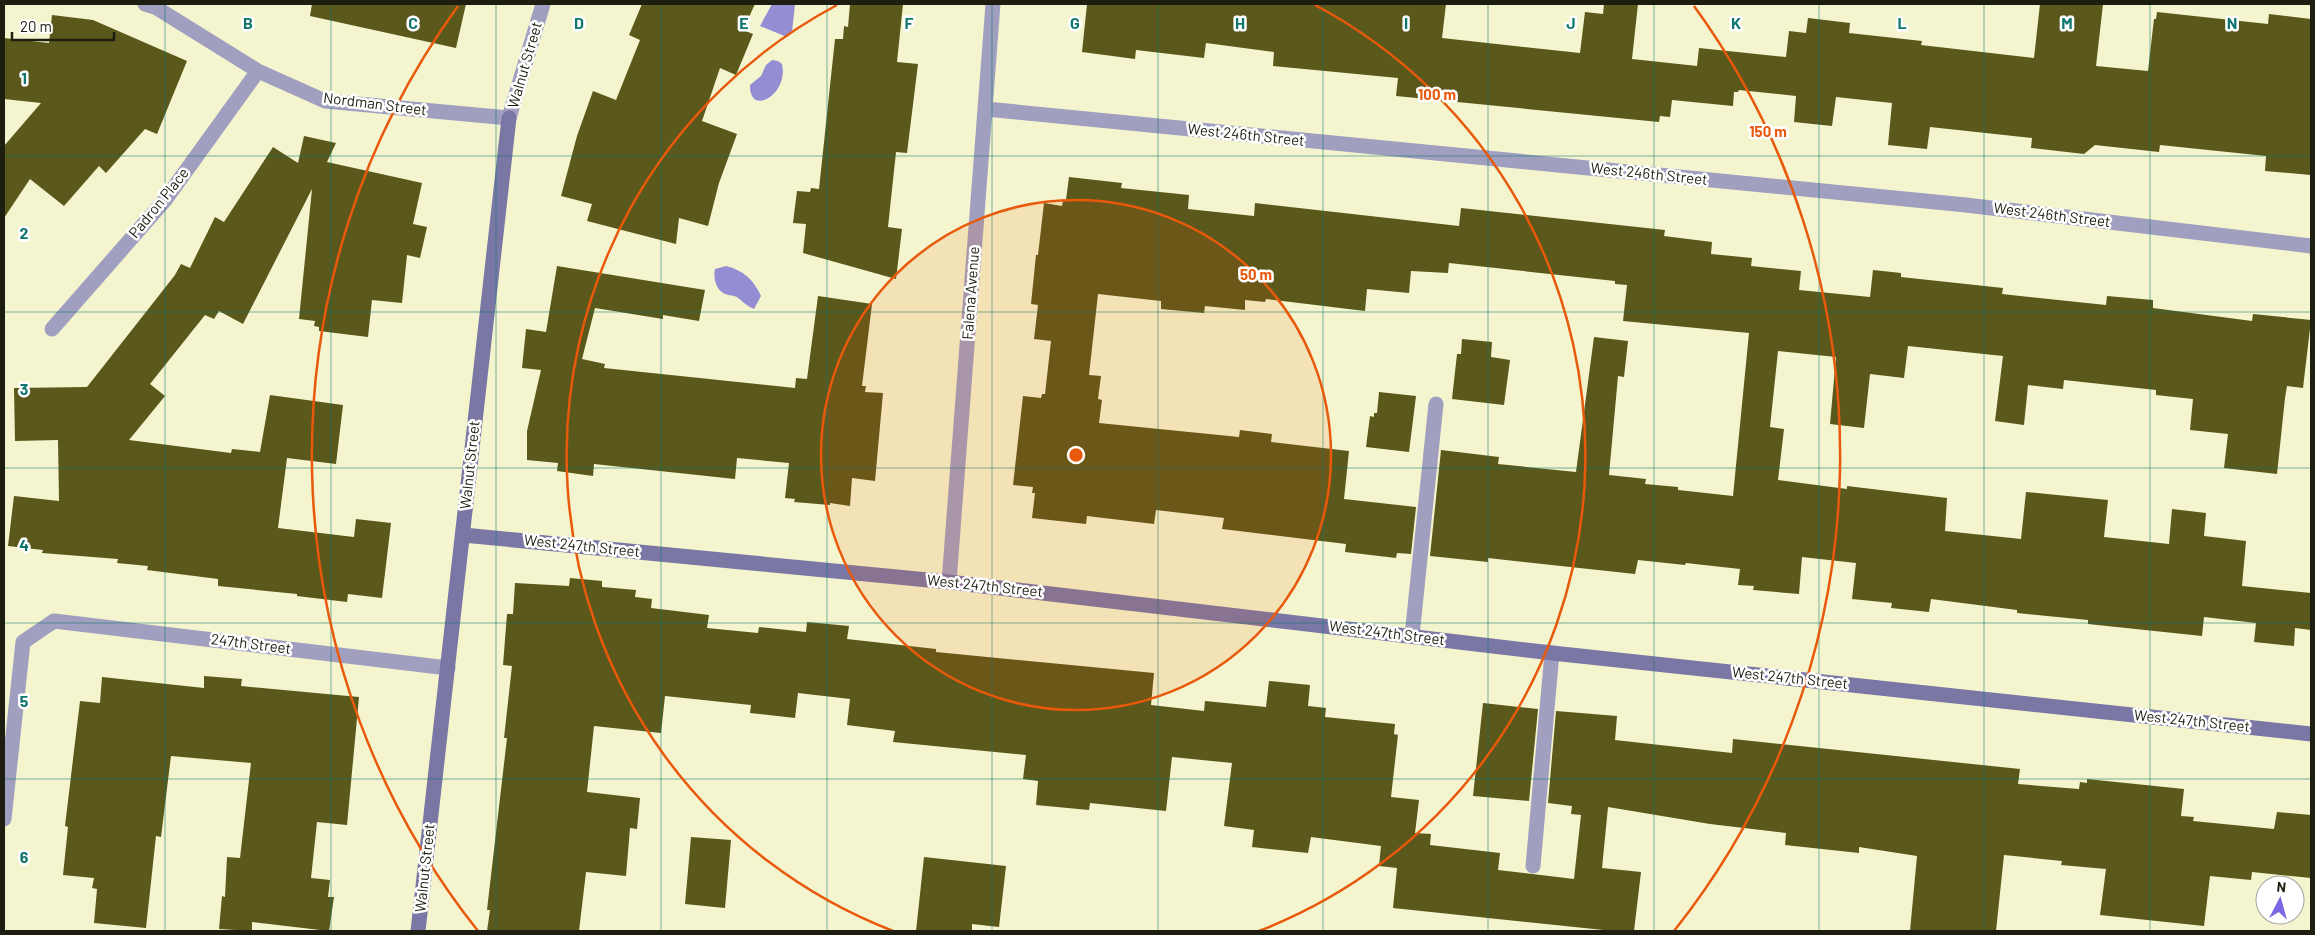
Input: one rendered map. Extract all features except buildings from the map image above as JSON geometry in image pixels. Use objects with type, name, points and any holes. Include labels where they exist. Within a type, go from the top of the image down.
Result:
[{"type":"street","name":"Nordman Street","points":[[145,4],[155,7],[258,71],[325,101],[509,118]]},
{"type":"street","name":"Walnut Street","points":[[418,931],[509,118],[543,4]]},
{"type":"street","name":"Falena Avenue","points":[[949,582],[993,4]]},
{"type":"street","name":"Padron Place","points":[[52,329],[165,200],[258,71]]},
{"type":"street","name":"West 246th Street","points":[[986,110],[1966,204],[2311,246]]},
{"type":"street","points":[[1412,636],[1436,404]]},
{"type":"street","name":"West 247th Street","points":[[463,535],[949,582],[1552,653],[2311,734]]},
{"type":"street","name":"247th Street","points":[[4,819],[23,642],[54,621],[448,668]]},
{"type":"street","points":[[1533,866],[1552,653]]},
{"type":"shaded area","points":[[772,4],[795,4],[792,32],[787,37],[760,26]]},
{"type":"shaded area","points":[[772,60],[782,64],[783,75],[780,85],[775,93],[768,98],[762,101],[756,100],[751,95],[750,85],[761,76],[766,65]]},
{"type":"shaded area","points":[[726,266],[743,273],[755,285],[761,296],[754,309],[737,297],[727,295],[717,287],[714,276],[715,269]]}]
